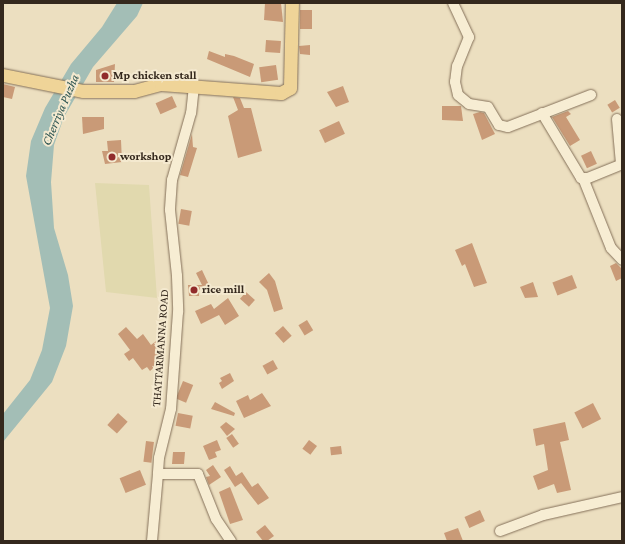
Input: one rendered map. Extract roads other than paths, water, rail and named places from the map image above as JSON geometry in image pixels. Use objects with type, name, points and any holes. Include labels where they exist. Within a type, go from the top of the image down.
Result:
[{"type":"main road","points":[[3,75],[83,90],[134,91],[161,84],[281,93],[290,88],[292,3]]},
{"type":"street","points":[[453,3],[469,37],[457,66],[455,82],[458,95],[469,104],[488,107],[499,125],[504,128],[591,95]]},
{"type":"street","name":"THATTARMANNA ROAD","points":[[152,541],[159,458],[170,409],[178,312],[178,276],[170,210],[172,180],[190,113],[194,86]]},
{"type":"street","points":[[542,113],[583,178],[611,248],[622,260]]},
{"type":"street","points":[[583,178],[622,164],[617,119]]},
{"type":"street","points":[[158,474],[198,474],[216,519],[231,541]]},
{"type":"street","points":[[500,531],[543,515],[622,496]]},
{"type":"water","name":"Cherriya Puzha","points":[[117,3],[143,3],[137,16],[93,67],[64,117],[54,145],[51,182],[54,228],[68,275],[73,306],[66,346],[52,382],[3,442],[3,414],[30,380],[42,350],[50,308],[26,176],[31,141],[45,108],[71,64],[102,27]]},
{"type":"place","name":"Mp chicken stall","points":[[105,76]]},
{"type":"place","name":"workshop","points":[[112,157]]},
{"type":"place","name":"rice mill","points":[[194,290]]}]
